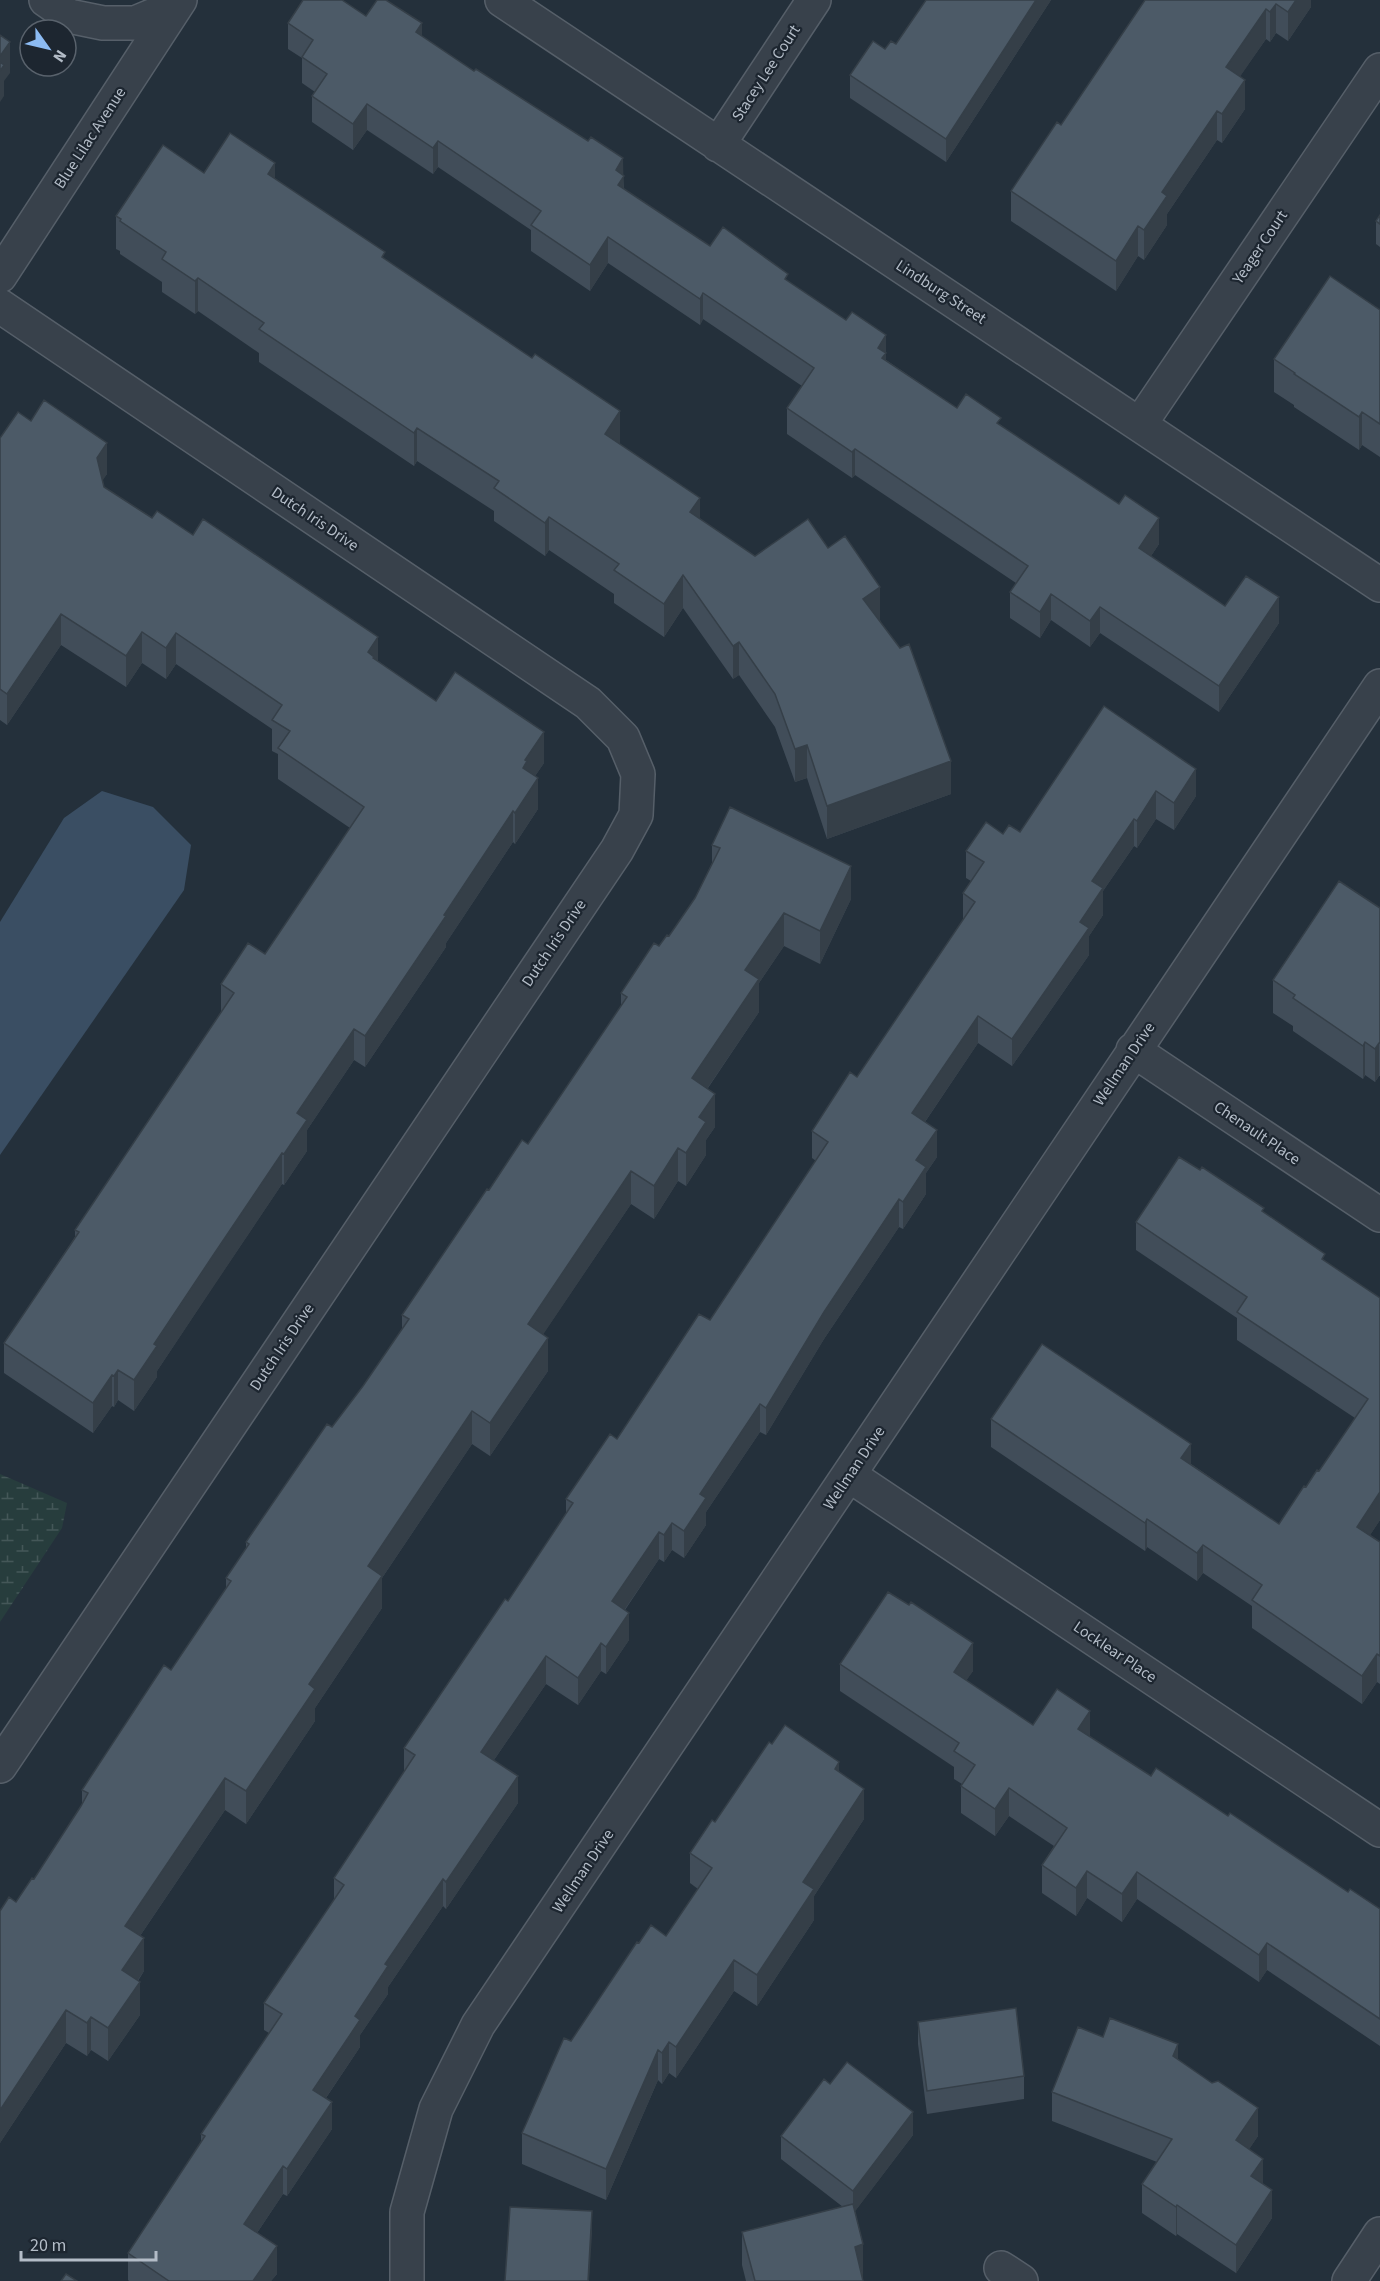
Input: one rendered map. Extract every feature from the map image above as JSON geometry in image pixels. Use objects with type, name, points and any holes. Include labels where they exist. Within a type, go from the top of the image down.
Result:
[{"type":"street","points":[[46,0],[69,16],[103,23],[135,23],[159,13],[179,0]]},
{"type":"street","name":"Blue Lilac Avenue","points":[[0,276],[179,0]]},
{"type":"street","name":"Lindburg Street","points":[[502,0],[1380,585]]},
{"type":"street","name":"Stacey Lee Court","points":[[718,146],[814,0]]},
{"type":"street","name":"Yeager Court","points":[[1140,424],[1380,70]]},
{"type":"street","name":"Dutch Iris Drive","points":[[0,306],[588,703],[624,738],[638,774],[636,815],[617,850],[0,1766]]},
{"type":"street","name":"Wellman Drive","points":[[407,2281],[407,2212],[436,2109],[478,2025],[1380,686]]},
{"type":"street","name":"Chenault Place","points":[[1133,1050],[1380,1215]]},
{"type":"street","name":"Locklear Place","points":[[849,1475],[1380,1830]]},
{"type":"street","points":[[1349,2281],[1380,2234]]},
{"type":"green space","points":[[0,1474],[67,1503],[62,1528],[0,1622]]},
{"type":"water","points":[[102,791],[153,807],[191,845],[184,890],[0,1155],[0,922],[64,818]]},
{"type":"building","points":[[303,0],[342,0],[366,16],[377,0],[386,0],[422,23],[416,32],[474,71],[476,69],[588,141],[591,137],[623,158],[616,170],[624,176],[618,185],[710,246],[723,227],[788,274],[785,279],[846,320],[852,312],[886,335],[878,348],[886,353],[882,358],[957,408],[966,394],[1001,418],[997,423],[1119,504],[1125,495],[1159,518],[1139,548],[1225,606],[1246,576],[1279,597],[1219,686],[1100,607],[1090,621],[1051,594],[1040,612],[1010,592],[1028,566],[855,449],[852,452],[787,408],[814,368],[703,293],[700,299],[608,237],[590,265],[531,225],[541,211],[438,141],[433,148],[367,104],[353,124],[312,96],[327,74],[302,57],[313,40],[288,23]]},
{"type":"building","points":[[926,0],[1036,0],[946,139],[850,75],[873,41],[885,49],[891,41],[896,44]]},
{"type":"building","points":[[1145,0],[1296,0],[1288,12],[1276,4],[1270,12],[1266,9],[1226,67],[1245,80],[1222,114],[1217,111],[1162,192],[1167,196],[1144,230],[1138,226],[1116,261],[1011,191],[1057,122],[1061,125]]},
{"type":"building","points":[[0,35],[10,42],[0,56]]},
{"type":"building","points":[[230,133],[275,163],[268,174],[385,252],[382,257],[532,358],[535,354],[620,411],[605,434],[700,498],[690,512],[755,556],[808,519],[828,548],[845,536],[880,587],[863,599],[900,648],[909,644],[951,761],[827,806],[807,745],[795,749],[775,694],[739,642],[733,646],[683,575],[664,604],[614,570],[619,564],[549,517],[545,523],[494,488],[499,481],[417,428],[414,433],[259,329],[264,323],[198,278],[195,281],[162,259],[166,252],[116,216],[163,145],[204,173]]},
{"type":"building","points":[[1330,276],[1380,310],[1380,424],[1362,412],[1359,417],[1274,359]]},
{"type":"building","points":[[44,400],[107,443],[97,458],[104,487],[152,518],[157,511],[193,535],[203,519],[378,637],[368,652],[373,658],[436,701],[455,672],[544,732],[525,760],[527,761],[523,768],[538,778],[515,813],[513,811],[365,1036],[354,1029],[297,1113],[307,1120],[284,1154],[282,1153],[154,1344],[157,1346],[134,1380],[118,1370],[93,1403],[4,1343],[79,1232],[75,1230],[234,993],[221,984],[248,943],[265,954],[364,807],[278,748],[290,731],[272,720],[282,705],[176,633],[166,648],[142,632],[126,656],[61,614],[7,694],[0,689],[0,438],[18,412],[31,421]]},
{"type":"building","points":[[1104,706],[1196,769],[1174,803],[1156,791],[1137,821],[1134,819],[1092,881],[1103,888],[1080,922],[1089,928],[1012,1039],[978,1016],[912,1113],[937,1130],[916,1160],[926,1167],[903,1202],[899,1199],[824,1312],[766,1408],[760,1404],[700,1494],[706,1498],[684,1531],[672,1523],[664,1535],[659,1532],[612,1601],[629,1613],[606,1647],[601,1643],[578,1678],[546,1656],[481,1752],[518,1776],[446,1882],[443,1879],[385,1964],[388,1966],[355,2016],[360,2020],[313,2090],[332,2102],[287,2169],[283,2166],[244,2224],[277,2246],[253,2281],[169,2281],[128,2253],[205,2136],[201,2134],[282,2014],[264,2003],[344,1885],[334,1878],[415,1755],[404,1748],[505,1599],[508,1601],[573,1503],[566,1499],[610,1434],[617,1439],[699,1314],[710,1320],[828,1142],[812,1131],[850,1072],[857,1077],[975,902],[963,893],[984,862],[966,851],[986,822],[1003,834],[1009,825],[1020,832]]},
{"type":"building","points":[[730,807],[851,866],[820,931],[784,913],[745,970],[759,979],[692,1078],[715,1094],[699,1117],[706,1122],[686,1153],[678,1148],[654,1186],[631,1171],[528,1324],[548,1338],[490,1423],[472,1411],[368,1566],[382,1576],[309,1684],[315,1689],[246,1791],[225,1778],[125,1926],[144,1938],[122,1970],[140,1982],[108,2028],[91,2017],[87,2023],[66,2010],[0,2110],[0,1911],[9,1897],[16,1902],[32,1878],[34,1879],[81,1806],[88,1793],[82,1790],[164,1665],[171,1670],[231,1581],[226,1578],[249,1544],[246,1542],[327,1424],[332,1427],[409,1319],[402,1315],[522,1140],[528,1144],[627,997],[621,993],[654,943],[659,946],[667,935],[669,936],[695,898],[720,848],[712,845]]},
{"type":"building","points":[[1339,881],[1380,908],[1380,1043],[1375,1049],[1365,1042],[1363,1046],[1293,998],[1295,995],[1273,980]]},
{"type":"building","points":[[1179,1157],[1200,1170],[1202,1167],[1264,1208],[1262,1211],[1325,1254],[1322,1259],[1380,1298],[1380,1492],[1357,1527],[1380,1542],[1380,1656],[1377,1654],[1362,1676],[1252,1600],[1262,1585],[1203,1545],[1197,1553],[1147,1519],[1145,1523],[991,1419],[1042,1344],[1191,1444],[1181,1458],[1279,1524],[1304,1486],[1306,1487],[1317,1470],[1319,1471],[1368,1399],[1237,1312],[1247,1297],[1136,1222]]},
{"type":"building","points":[[888,1592],[909,1605],[911,1602],[973,1643],[954,1672],[1033,1725],[1057,1689],[1090,1711],[1078,1729],[1151,1776],[1156,1768],[1228,1816],[1230,1813],[1348,1892],[1350,1889],[1380,1909],[1380,2019],[1267,1943],[1259,1955],[1137,1872],[1122,1894],[1087,1871],[1076,1888],[1042,1865],[1067,1828],[1009,1788],[995,1809],[961,1786],[975,1765],[954,1751],[959,1743],[840,1664]]},
{"type":"building","points":[[785,1725],[839,1762],[835,1769],[864,1789],[803,1882],[814,1889],[757,1975],[734,1960],[676,2047],[669,2042],[662,2053],[658,2050],[606,2169],[522,2133],[564,2038],[571,2041],[637,1942],[639,1943],[651,1925],[666,1936],[712,1868],[690,1853],[712,1820],[715,1822],[769,1742],[772,1744]]},
{"type":"building","points":[[1016,2008],[1024,2076],[927,2091],[918,2022]]},
{"type":"building","points":[[1110,2018],[1178,2044],[1173,2056],[1212,2083],[1218,2081],[1258,2108],[1236,2140],[1263,2159],[1251,2176],[1272,2190],[1236,2245],[1142,2184],[1172,2139],[1052,2092],[1078,2027],[1103,2037]]},
{"type":"building","points":[[847,2062],[913,2112],[853,2191],[781,2136],[824,2079],[830,2084]]},
{"type":"building","points":[[853,2204],[863,2244],[855,2247],[863,2281],[755,2281],[742,2232]]},
{"type":"building","points":[[510,2207],[592,2211],[588,2281],[505,2281]]},
{"type":"building","points":[[66,2274],[77,2281],[61,2281]]}]
